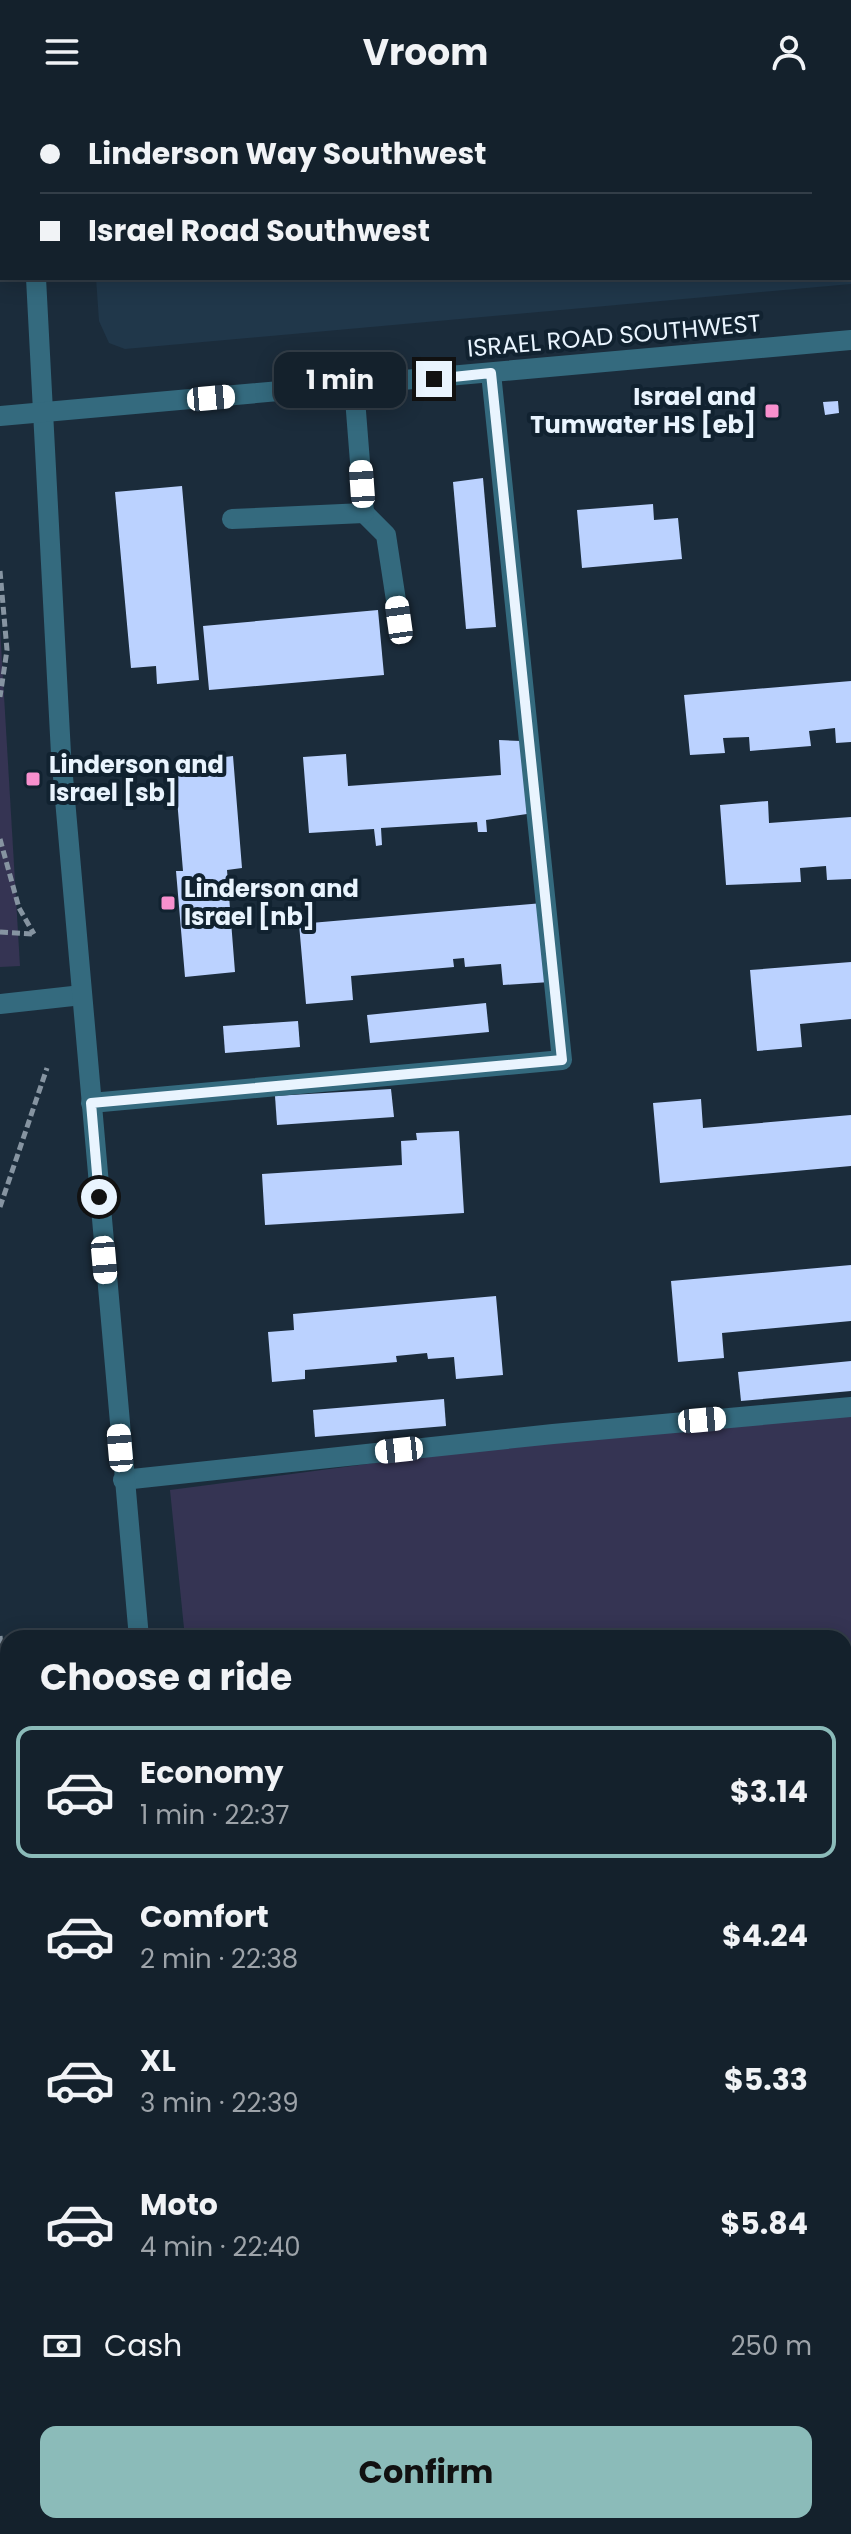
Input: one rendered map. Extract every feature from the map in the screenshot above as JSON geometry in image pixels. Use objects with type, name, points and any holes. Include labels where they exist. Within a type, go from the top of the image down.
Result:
[{"type":"street","points":[[36,280],[61,754],[138,1630]]},
{"type":"street","name":"ISRAEL ROAD SOUTHWEST","points":[[0,416],[851,340]]},
{"type":"street","points":[[91,1103],[562,1060],[491,373]]},
{"type":"street","points":[[354,386],[364,513],[386,535],[399,620]]},
{"type":"street","points":[[232,519],[364,513]]},
{"type":"street","points":[[0,1004],[82,995]]},
{"type":"street","points":[[123,1480],[553,1434],[851,1407]]},
{"type":"path","points":[[0,571],[7,650],[0,697]]},
{"type":"path","points":[[0,839],[19,908],[34,934],[0,932]]},
{"type":"path","points":[[0,1207],[47,1068]]},
{"type":"shaded area","points":[[96,280],[851,280],[851,284],[125,349],[109,343],[99,321]]},
{"type":"shaded area","points":[[0,628],[20,966],[0,967]]},
{"type":"shaded area","points":[[851,1400],[851,1630],[184,1630],[170,1490]]},
{"type":"building","points":[[838,401],[839,413],[825,415],[823,402]]},
{"type":"building","points":[[483,478],[496,627],[466,629],[453,482]]},
{"type":"building","points":[[182,486],[199,680],[157,684],[156,666],[131,668],[115,492]]},
{"type":"building","points":[[653,504],[654,520],[678,518],[682,559],[582,568],[577,510]]},
{"type":"building","points":[[378,610],[384,675],[209,690],[203,626]]},
{"type":"building","points":[[851,681],[851,742],[836,743],[835,728],[809,731],[811,746],[750,751],[749,737],[723,738],[725,753],[690,755],[684,695]]},
{"type":"building","points":[[499,740],[521,741],[527,814],[486,820],[487,832],[478,832],[477,822],[381,828],[382,845],[376,846],[374,829],[309,833],[303,757],[346,754],[348,786],[501,775]]},
{"type":"building","points":[[233,756],[242,868],[227,870],[235,972],[185,977],[176,871],[183,871],[174,763]]},
{"type":"building","points":[[768,801],[769,823],[851,817],[851,879],[827,880],[826,866],[800,868],[801,882],[726,885],[720,805]]},
{"type":"building","points":[[543,903],[550,982],[503,985],[501,964],[465,967],[464,958],[453,959],[454,967],[351,976],[353,1000],[306,1004],[299,924]]},
{"type":"building","points":[[851,962],[851,1019],[800,1024],[802,1047],[757,1051],[750,970]]},
{"type":"building","points":[[486,1003],[489,1032],[370,1043],[367,1015]]},
{"type":"building","points":[[298,1021],[300,1047],[225,1053],[223,1026]]},
{"type":"building","points":[[391,1089],[394,1117],[277,1125],[275,1096]]},
{"type":"building","points":[[701,1099],[703,1128],[851,1115],[851,1166],[660,1183],[653,1103]]},
{"type":"building","points":[[459,1131],[464,1213],[265,1225],[262,1174],[402,1165],[401,1141],[417,1140],[416,1133]]},
{"type":"building","points":[[851,1265],[851,1321],[722,1333],[724,1358],[678,1362],[671,1281]]},
{"type":"building","points":[[496,1296],[503,1375],[456,1379],[454,1357],[428,1359],[427,1353],[396,1356],[397,1362],[305,1370],[305,1379],[272,1382],[268,1332],[294,1330],[293,1314]]},
{"type":"building","points":[[851,1361],[851,1391],[741,1401],[738,1372]]},
{"type":"building","points":[[444,1399],[446,1426],[315,1437],[313,1410]]},
{"type":"place","name":"Israel and Tumwater HS [eb]","points":[[772,411]]},
{"type":"place","name":"Linderson and Israel [sb]","points":[[33,779]]},
{"type":"place","name":"Linderson and Israel [nb]","points":[[168,903]]},
{"type":"route","points":[[99,1197],[91,1103],[562,1060],[491,373],[434,379]]}]
